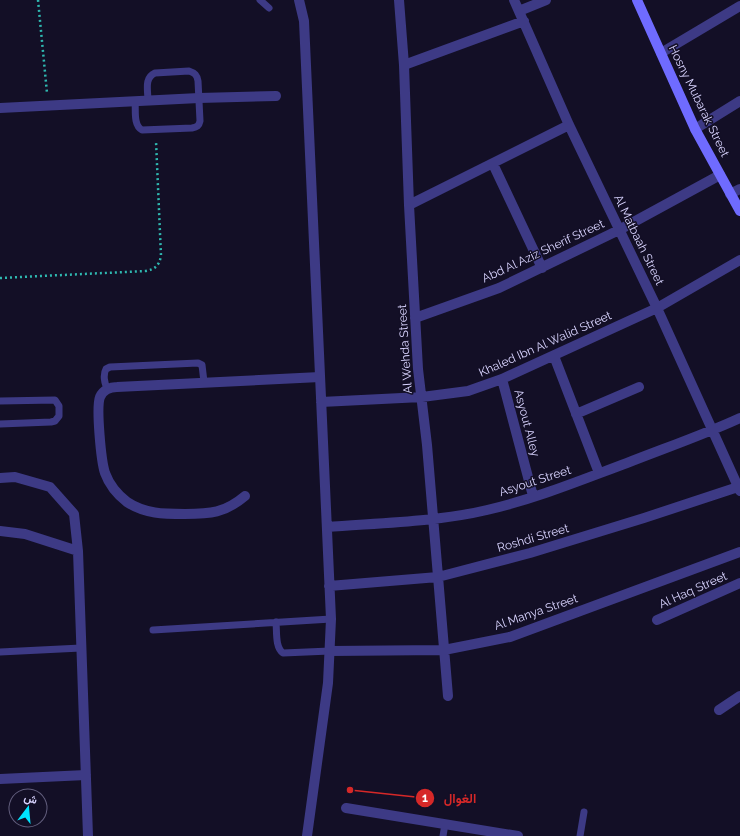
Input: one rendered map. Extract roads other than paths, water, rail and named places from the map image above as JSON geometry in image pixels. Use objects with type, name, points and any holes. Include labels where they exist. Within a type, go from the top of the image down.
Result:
[{"type":"street","points":[[299,0],[304,21],[331,619],[328,683],[307,836]]},
{"type":"street","name":"Al Wehda Street","points":[[399,0],[404,64],[409,206],[418,369],[422,397],[448,696]]},
{"type":"street","name":"Al Matbaah Street","points":[[514,0],[569,125],[657,308],[739,489]]},
{"type":"street","points":[[519,11],[546,0]]},
{"type":"street","name":"Hosny Mubarak Street","points":[[637,0],[695,129],[740,212]]},
{"type":"street","points":[[661,53],[740,6]]},
{"type":"street","points":[[404,64],[524,21]]},
{"type":"street","points":[[0,108],[199,98],[276,96]]},
{"type":"street","points":[[695,129],[740,101]]},
{"type":"street","points":[[409,206],[569,125]]},
{"type":"street","points":[[493,164],[542,268]]},
{"type":"street","name":"Abd Al Aziz Sherif Street","points":[[415,318],[499,288],[542,268],[619,230],[720,175]]},
{"type":"street","points":[[730,194],[740,189]]},
{"type":"street","name":"Khaled Ibn Al Walid Street","points":[[321,402],[422,397],[468,391],[502,380],[657,308],[740,260]]},
{"type":"street","points":[[554,356],[599,473]]},
{"type":"street","points":[[245,496],[227,509],[206,514],[158,514],[141,510],[126,501],[111,484],[106,473],[102,456],[98,403],[103,392],[117,387],[320,377]]},
{"type":"street","name":"Asyout Alley","points":[[502,380],[533,496]]},
{"type":"street","points":[[576,414],[639,387]]},
{"type":"street","name":"Asyout Street","points":[[327,527],[433,519],[486,510],[533,496],[599,473],[740,418]]},
{"type":"street","points":[[0,478],[15,477],[50,487],[74,514],[78,551],[88,836]]},
{"type":"street","name":"Roshdi Street","points":[[329,586],[438,578],[530,553],[739,489]]},
{"type":"street","points":[[0,530],[25,534],[78,551]]},
{"type":"street","name":"Al Manya Street","points":[[330,651],[444,650],[510,637],[740,552]]},
{"type":"street","name":"Al Haq Street","points":[[657,620],[740,583]]},
{"type":"street","points":[[719,710],[740,696]]},
{"type":"street","points":[[0,779],[86,775]]},
{"type":"street","points":[[346,808],[518,836]]},
{"type":"lane","points":[[260,0],[269,8]]},
{"type":"lane","points":[[135,101],[136,124],[138,128],[142,130],[196,128],[199,125],[197,76],[194,73],[189,71],[151,74],[147,82],[148,101]]},
{"type":"lane","points":[[108,389],[105,384],[105,373],[106,369],[110,367],[198,363],[202,365],[204,382]]},
{"type":"lane","points":[[0,401],[55,400],[59,406],[59,416],[55,422],[0,424]]},
{"type":"lane","points":[[153,630],[331,619]]},
{"type":"lane","points":[[276,622],[279,650],[283,653],[330,651]]},
{"type":"lane","points":[[0,652],[81,648]]},
{"type":"lane","points":[[580,836],[584,812]]},
{"type":"lane","points":[[443,836],[445,824]]},
{"type":"place","name":"الغوال","points":[[350,790]]}]
